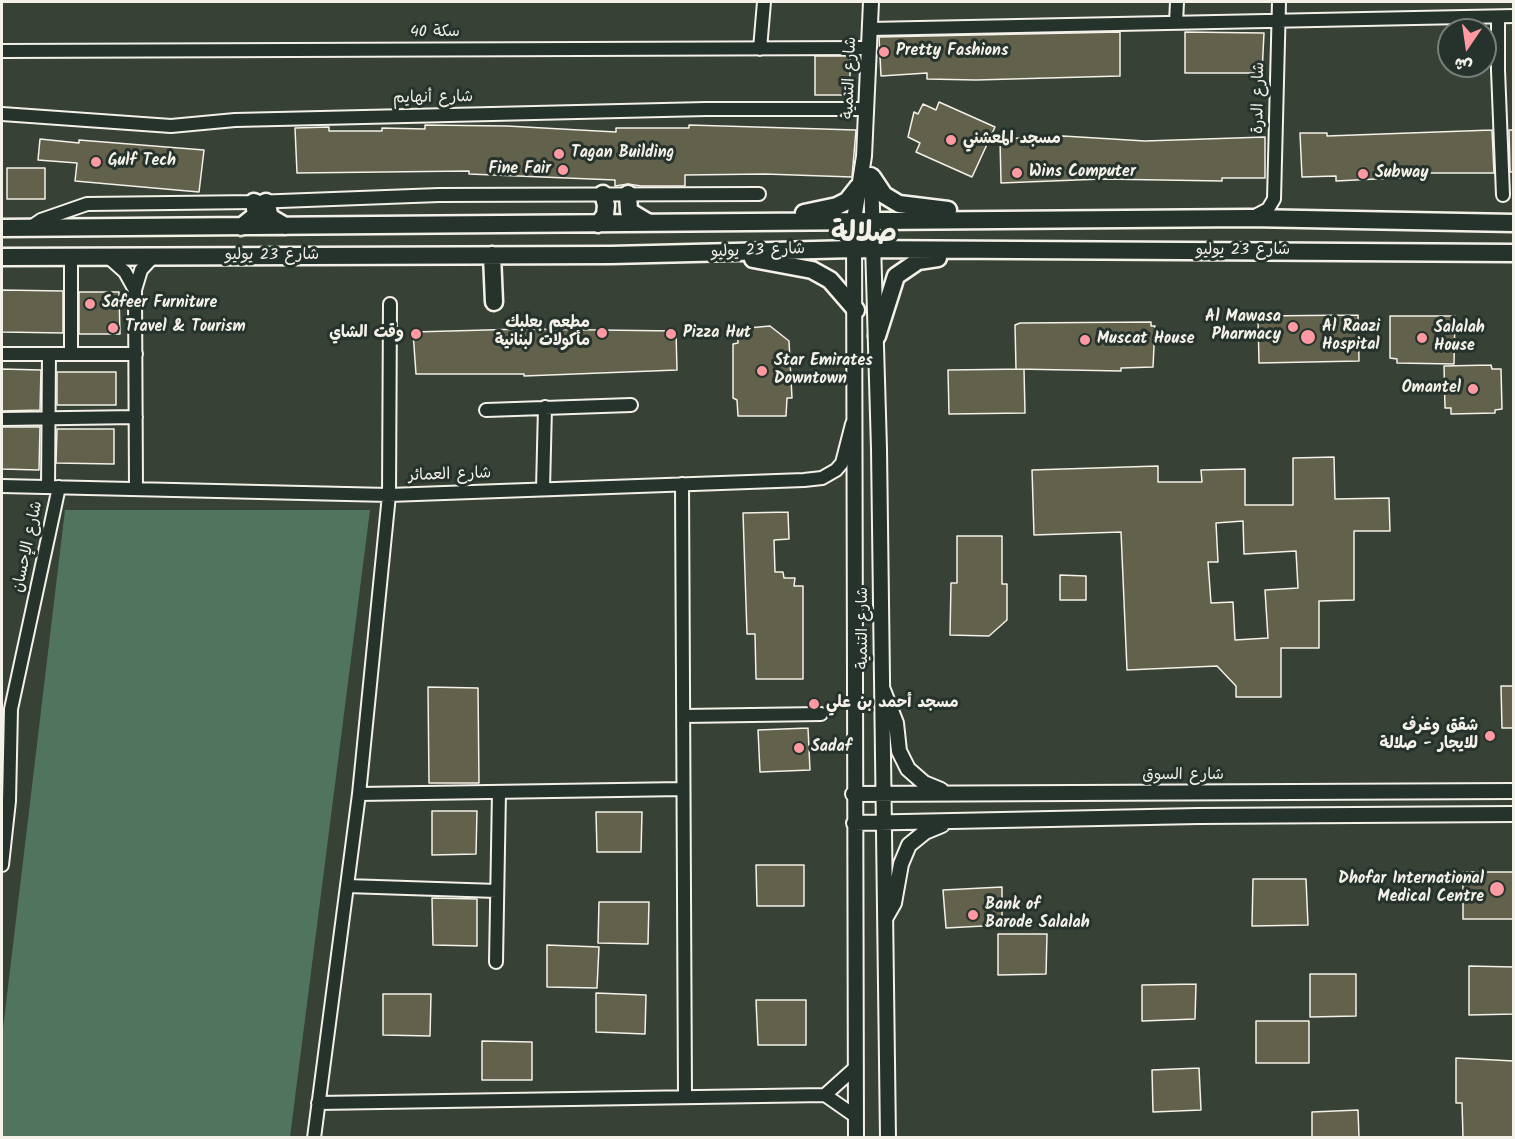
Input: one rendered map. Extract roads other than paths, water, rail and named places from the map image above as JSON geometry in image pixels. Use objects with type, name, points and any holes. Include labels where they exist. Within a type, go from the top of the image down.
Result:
[{"type":"main road","points":[[872,177],[884,195],[899,204],[964,213],[976,220]]},
{"type":"main road","points":[[746,222],[769,214],[811,213],[837,206],[847,201],[858,187]]},
{"type":"main road","points":[[598,224],[605,215],[606,205],[603,194]]},
{"type":"main road","points":[[628,194],[629,210],[650,223]]},
{"type":"main road","points":[[260,202],[270,217],[285,226]]},
{"type":"main road","points":[[241,227],[256,215],[260,202]]},
{"type":"main road","name":"شارع 23 يوليو","points":[[2,228],[1249,218],[1514,223]]},
{"type":"main road","name":"شارع 23 يوليو","points":[[2,257],[713,254],[855,249],[1514,253]]},
{"type":"main road","points":[[877,336],[892,282],[903,270],[924,259],[969,255],[980,250]]},
{"type":"main road","points":[[713,254],[812,270],[830,280],[856,310]]},
{"type":"main road","points":[[492,255],[494,302]]},
{"type":"street","points":[[760,49],[764,2]]},
{"type":"street","name":"شارع التنمية","points":[[856,1137],[853,794],[856,310],[854,220],[864,156],[871,2]]},
{"type":"street","points":[[1176,22],[1177,2]]},
{"type":"street","name":"شارع الدرة","points":[[1274,195],[1279,2]]},
{"type":"street","points":[[869,29],[1514,16]]},
{"type":"street","points":[[1498,17],[1503,195]]},
{"type":"street","name":"سكة 40","points":[[2,51],[869,48]]},
{"type":"street","name":"شارع أنهايم","points":[[2,114],[171,126],[270,119],[706,109],[866,109]]},
{"type":"street","name":"شارع التنمية","points":[[864,156],[872,177],[877,336],[888,1137]]},
{"type":"street","points":[[30,228],[41,220],[87,204],[260,202],[439,195],[759,194]]},
{"type":"street","points":[[1249,218],[1268,209],[1274,195]]},
{"type":"street","points":[[1274,195],[1282,211],[1299,219]]},
{"type":"street","points":[[71,256],[71,354]]},
{"type":"street","points":[[107,256],[125,272],[135,290]]},
{"type":"street","points":[[136,489],[135,290],[141,270],[154,256]]},
{"type":"street","points":[[314,1137],[359,794],[389,495],[390,304]]},
{"type":"street","points":[[2,354],[136,354]]},
{"type":"street","name":"شارع الإحسان","points":[[2,865],[8,697],[54,487],[48,418],[49,354]]},
{"type":"street","points":[[486,410],[631,405]]},
{"type":"street","points":[[543,489],[545,407]]},
{"type":"street","name":"شارع العمائر","points":[[2,486],[389,495],[804,480],[822,478],[836,470],[842,463],[855,412]]},
{"type":"street","points":[[2,419],[136,417]]},
{"type":"street","points":[[682,484],[685,1097]]},
{"type":"street","points":[[881,686],[892,710],[899,751],[908,770],[924,783],[955,793]]},
{"type":"street","points":[[683,716],[821,714]]},
{"type":"street","points":[[359,794],[683,789]]},
{"type":"street","name":"شارع السوق","points":[[853,794],[1514,791]]},
{"type":"street","points":[[496,962],[499,792]]},
{"type":"street","points":[[854,823],[1198,816],[1514,814]]},
{"type":"street","points":[[884,919],[894,903],[901,864],[909,845],[925,832],[950,822]]},
{"type":"street","points":[[347,886],[497,891]]},
{"type":"street","points":[[825,1095],[855,1068]]},
{"type":"street","points":[[318,1103],[825,1095],[855,1116]]},
{"type":"place","name":"Pretty Fashions","points":[[884,52]]},
{"type":"place","name":"مسجد المعشني","points":[[951,140]]},
{"type":"place","name":"Tagan Building","points":[[559,154]]},
{"type":"place","name":"Gulf Tech","points":[[96,162]]},
{"type":"place","name":"Fine Fair","points":[[563,170]]},
{"type":"place","name":"Wins Computer","points":[[1017,173]]},
{"type":"place","name":"Subway","points":[[1363,174]]},
{"type":"place","name":"Safeer Furniture","points":[[90,304]]},
{"type":"place","name":"Al Mawasa Pharmacy","points":[[1293,327]]},
{"type":"place","name":"Travel & Tourism","points":[[113,328]]},
{"type":"place","name":"مطعم بعلبك مأكولات لبنانية","points":[[602,333]]},
{"type":"place","name":"وقت الشاي","points":[[416,334]]},
{"type":"place","name":"Pizza Hut","points":[[671,334]]},
{"type":"place","name":"Al Raazi Hospital","points":[[1308,337]]},
{"type":"place","name":"Salalah House","points":[[1422,338]]},
{"type":"place","name":"Muscat House","points":[[1085,340]]},
{"type":"place","name":"Star Emirates Downtown","points":[[762,371]]},
{"type":"place","name":"Omantel","points":[[1473,389]]},
{"type":"place","name":"مسجد أحمد بن علي","points":[[814,704]]},
{"type":"place","name":"شقق وغرف للايجار - صلالة","points":[[1490,736]]},
{"type":"place","name":"Sadaf","points":[[799,748]]},
{"type":"place","name":"Dhofar International Medical Centre","points":[[1497,889]]},
{"type":"place","name":"Bank of Barode Salalah","points":[[973,915]]},
{"type":"district","name":"صلالة","points":[[864,236]]}]
